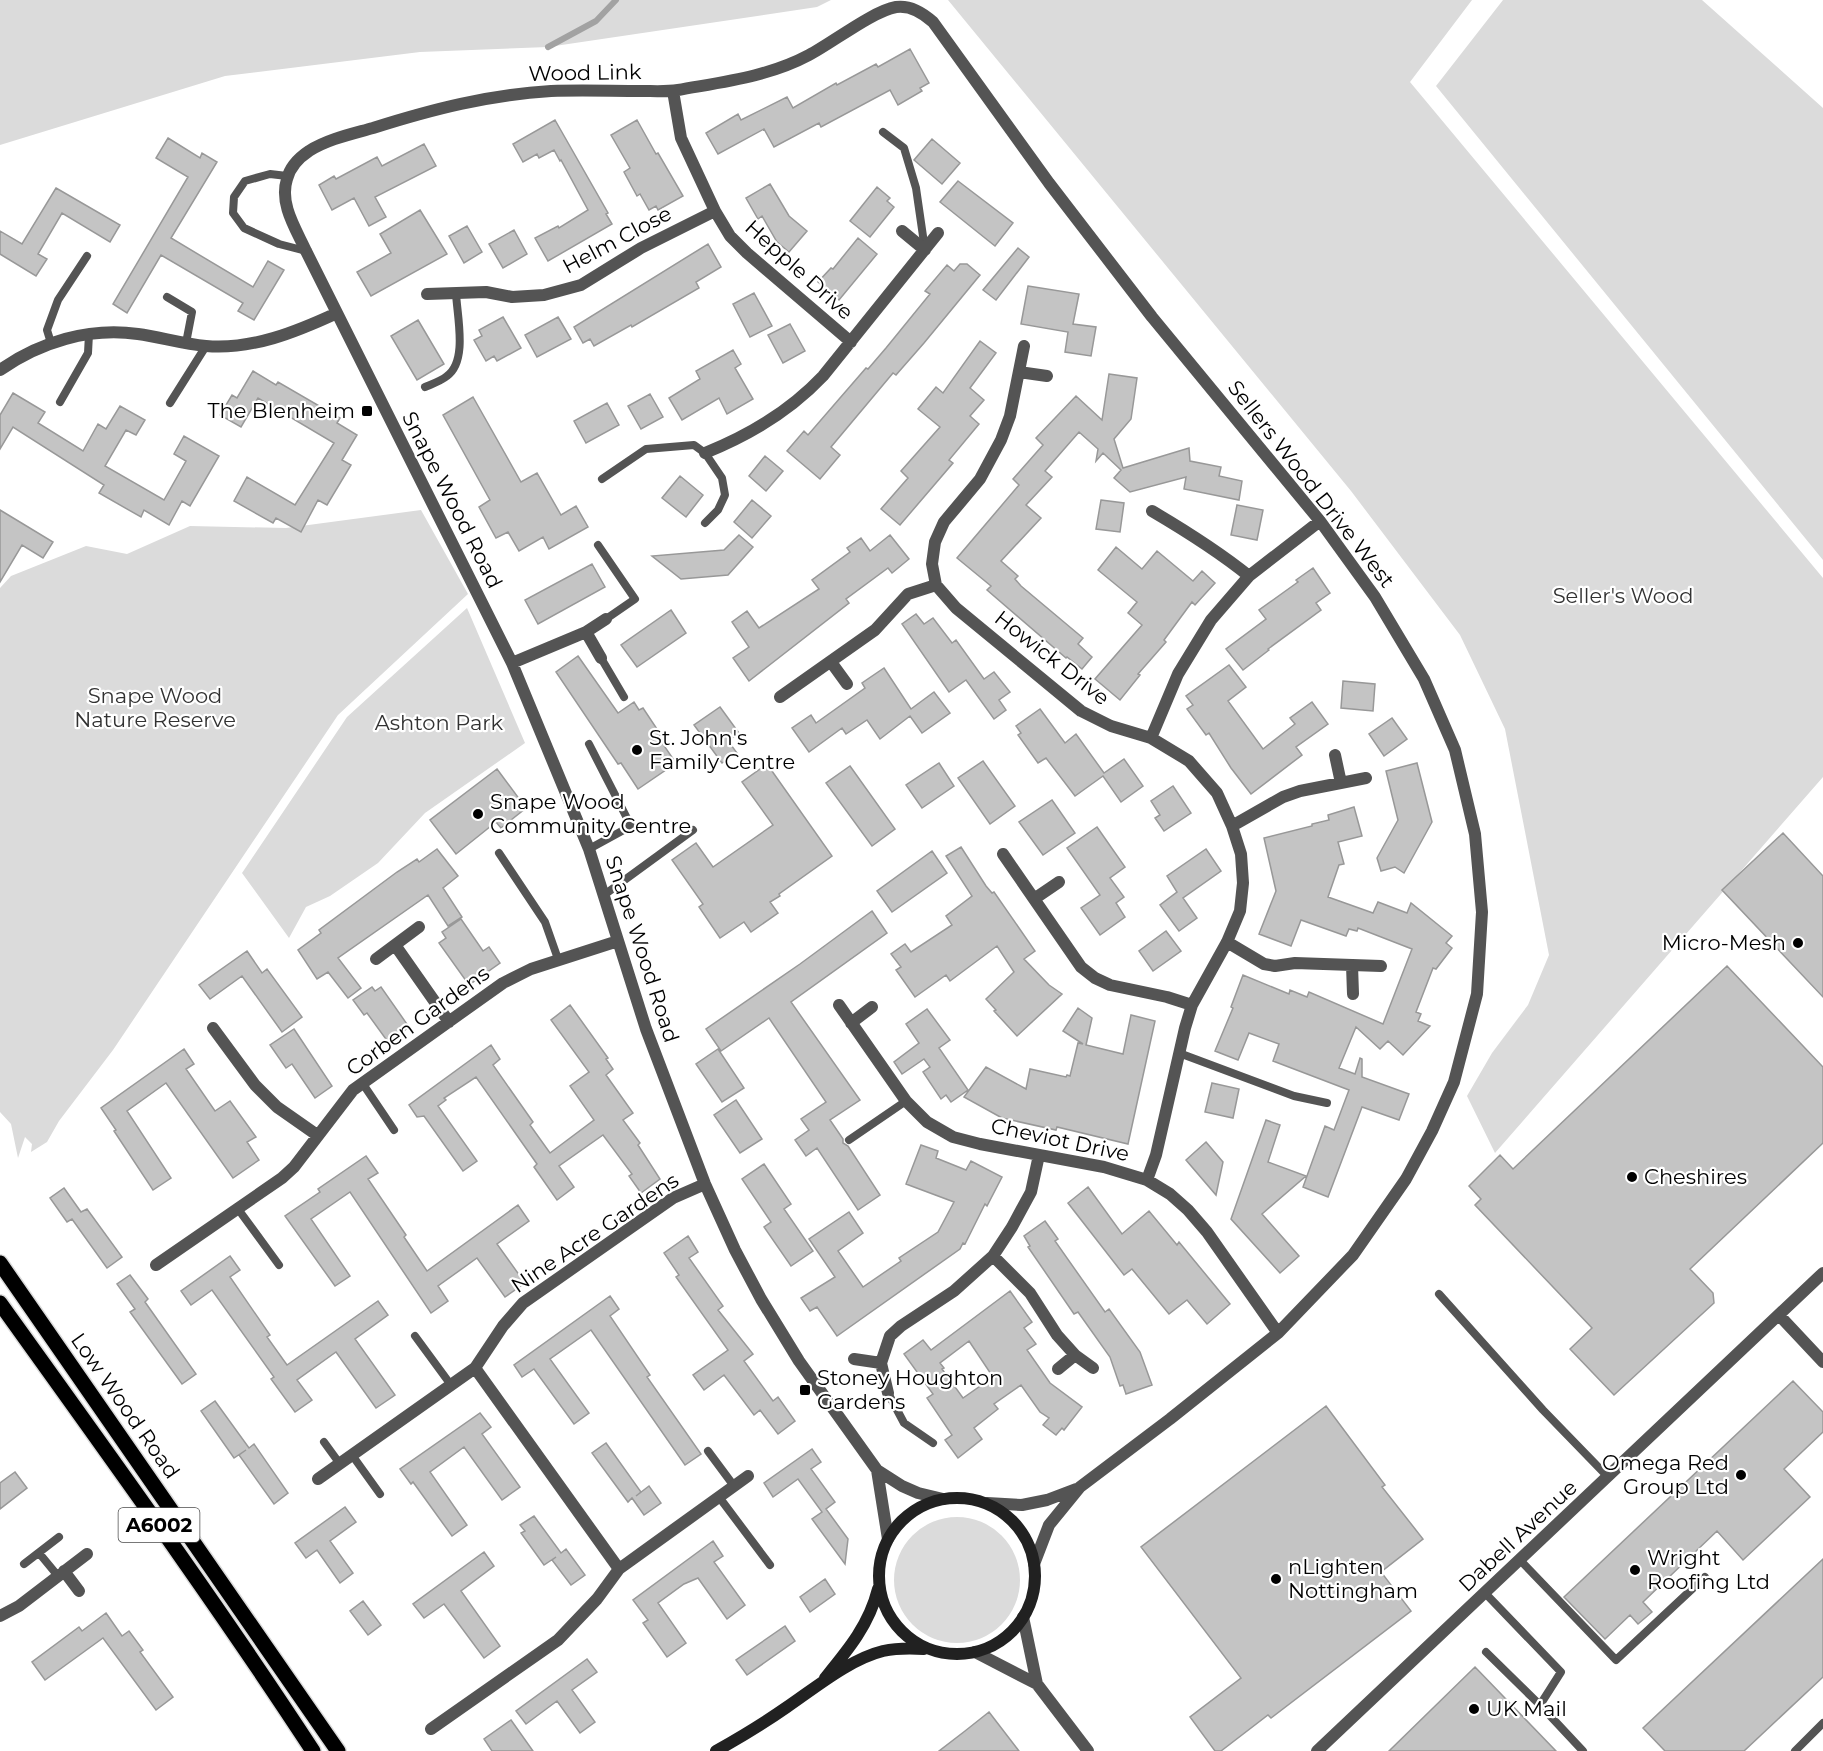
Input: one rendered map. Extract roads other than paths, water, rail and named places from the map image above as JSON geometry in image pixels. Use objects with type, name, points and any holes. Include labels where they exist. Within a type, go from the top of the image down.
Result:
[{"type":"main road","name":"Low Wood Road","points":[[0,1263],[338,1751]]},
{"type":"main road","name":"Low Wood Road","points":[[0,1303],[206,1592],[313,1751]]},
{"type":"street","name":"Wood Link","points":[[287,176],[296,162],[323,144],[446,106],[503,95],[553,91],[673,91],[760,75],[807,56],[881,12],[897,7],[911,9]]},
{"type":"street","name":"Sellers Wood Drive West","points":[[911,9],[925,15],[933,22],[1048,183],[1152,317],[1320,521],[1375,597],[1418,669],[1455,750],[1475,834],[1481,924],[1477,994],[1454,1082],[1432,1131],[1406,1179],[1353,1255],[1278,1333],[1080,1487],[1049,1525],[1035,1564]]},
{"type":"street","name":"Hepple Drive","points":[[673,91],[681,138],[715,211],[730,236],[851,342]]},
{"type":"street","name":"Snape Wood Road","points":[[287,176],[285,200],[288,213],[512,663],[590,849],[646,1029],[705,1184],[735,1250],[761,1299],[824,1398],[877,1470],[902,1486],[918,1493],[943,1499]]},
{"type":"street","name":"Helm Close","points":[[427,294],[486,292],[512,297],[544,295],[581,285],[640,248],[715,211]]},
{"type":"street","points":[[902,231],[925,250]]},
{"type":"street","points":[[705,453],[738,440],[786,410],[806,394],[851,342],[938,233]]},
{"type":"street","points":[[0,370],[28,352],[51,343],[89,334],[135,334],[206,346],[235,346],[265,341],[299,330],[337,313]]},
{"type":"street","points":[[780,697],[875,630],[908,594],[936,585],[932,564],[935,542],[944,522],[980,479],[991,460],[1010,416],[1024,346]]},
{"type":"street","points":[[1018,372],[1047,376]]},
{"type":"street","points":[[1152,511],[1223,555],[1249,576]]},
{"type":"street","points":[[1151,738],[1178,675],[1211,620],[1249,576],[1320,521]]},
{"type":"street","name":"Howick Drive","points":[[936,585],[956,608],[1081,711],[1111,726],[1151,738],[1189,761],[1217,793],[1233,826],[1240,854],[1243,883],[1240,911],[1227,942],[1192,1005],[1156,1155],[1147,1180]]},
{"type":"street","points":[[512,663],[586,632],[606,619]]},
{"type":"street","points":[[586,632],[601,658]]},
{"type":"street","points":[[831,662],[847,684]]},
{"type":"street","points":[[1335,754],[1341,783]]},
{"type":"street","points":[[1233,826],[1291,794],[1366,778]]},
{"type":"street","points":[[1003,854],[1081,966],[1095,978],[1110,985],[1167,997],[1192,1005]]},
{"type":"street","points":[[1034,899],[1059,882]]},
{"type":"street","points":[[376,959],[419,927]]},
{"type":"street","name":"Corben Gardens","points":[[156,1265],[282,1178],[294,1167],[353,1090],[502,983],[558,958],[618,941]]},
{"type":"street","points":[[1227,942],[1264,964],[1275,966],[1295,963],[1381,966]]},
{"type":"street","points":[[395,945],[449,1022]]},
{"type":"street","points":[[1353,965],[1353,994]]},
{"type":"street","name":"Cheviot Drive","points":[[839,1005],[906,1101],[927,1122],[953,1137],[1104,1167],[1147,1180],[1170,1194],[1207,1232],[1278,1333]]},
{"type":"street","points":[[851,1023],[872,1007]]},
{"type":"street","points":[[213,1028],[255,1085],[277,1107],[317,1136]]},
{"type":"street","points":[[888,1393],[881,1363],[890,1336],[901,1326],[954,1291],[993,1256],[1031,1192],[1039,1155]]},
{"type":"street","name":"Nine Acre Gardens","points":[[318,1479],[475,1368],[502,1326],[523,1303],[673,1198],[705,1184]]},
{"type":"street","points":[[993,1256],[1030,1293],[1057,1335],[1074,1355],[1093,1368]]},
{"type":"street","name":"Dabell Avenue","points":[[1317,1751],[1823,1273]]},
{"type":"street","points":[[1779,1315],[1823,1362]]},
{"type":"street","points":[[1058,1369],[1074,1355]]},
{"type":"street","points":[[854,1359],[881,1363]]},
{"type":"street","points":[[475,1368],[619,1569]]},
{"type":"street","name":"Snape Wood Road","points":[[877,1470],[888,1539]]},
{"type":"street","points":[[431,1729],[558,1640],[597,1599],[619,1569],[748,1476]]},
{"type":"street","name":"Sellers Wood Drive West","points":[[987,1503],[1022,1505],[1047,1500],[1080,1487]]},
{"type":"street","points":[[716,1751],[864,1658],[898,1648],[928,1649],[959,1654],[975,1652],[1003,1639],[1023,1617],[1034,1592],[1035,1564],[1028,1543],[1016,1524],[1003,1512],[987,1503],[970,1499],[943,1499],[921,1506],[908,1515],[888,1539],[879,1569],[879,1584],[883,1602],[901,1631],[928,1649]]},
{"type":"street","points":[[0,1616],[19,1606],[87,1554]]},
{"type":"street","points":[[61,1574],[79,1591]]},
{"type":"street","points":[[820,1684],[856,1640],[865,1625],[873,1608],[879,1584]]},
{"type":"street","points":[[1023,1617],[1037,1684]]},
{"type":"street","points":[[975,1652],[1037,1684],[1088,1751]]},
{"type":"lane","points":[[883,132],[904,148],[916,188],[925,250]]},
{"type":"lane","points":[[287,176],[270,174],[245,181],[234,197],[233,213],[244,228],[279,244],[306,251]]},
{"type":"lane","points":[[51,343],[48,330],[58,300],[87,256]]},
{"type":"lane","points":[[425,387],[448,376],[458,361],[460,351],[456,293]]},
{"type":"lane","points":[[167,297],[192,312],[186,343]]},
{"type":"lane","points":[[60,402],[88,353],[89,334]]},
{"type":"lane","points":[[170,403],[206,346]]},
{"type":"lane","points":[[602,479],[646,449],[694,445],[705,453],[722,478],[725,495],[718,510],[705,522]]},
{"type":"lane","points":[[598,545],[635,600],[606,619]]},
{"type":"lane","points":[[601,658],[624,697]]},
{"type":"lane","points":[[589,744],[631,826],[590,849]]},
{"type":"lane","points":[[604,895],[693,830]]},
{"type":"lane","points":[[499,853],[545,922],[558,958]]},
{"type":"lane","points":[[1179,1053],[1294,1096],[1327,1103]]},
{"type":"lane","points":[[363,1084],[394,1130]]},
{"type":"lane","points":[[849,1140],[906,1101]]},
{"type":"lane","points":[[237,1209],[279,1265]]},
{"type":"lane","points":[[1439,1294],[1608,1477]]},
{"type":"lane","points":[[416,1336],[451,1385]]},
{"type":"lane","points":[[888,1393],[904,1423],[933,1443]]},
{"type":"lane","points":[[324,1442],[339,1464]]},
{"type":"lane","points":[[708,1451],[734,1486]]},
{"type":"lane","points":[[352,1455],[380,1494]]},
{"type":"lane","points":[[719,1497],[771,1565]]},
{"type":"lane","points":[[24,1564],[59,1538]]},
{"type":"lane","points":[[39,1553],[61,1574]]},
{"type":"lane","points":[[1520,1560],[1616,1660],[1705,1577]]},
{"type":"lane","points":[[1485,1593],[1561,1672],[1540,1705]]},
{"type":"lane","points":[[1486,1652],[1583,1751]]},
{"type":"lane","points":[[1795,1751],[1823,1723]]},
{"type":"waterway","points":[[548,47],[596,21],[616,0]]},
{"type":"place","name":"The Blenheim","points":[[367,411]]},
{"type":"place","name":"St. John's Family Centre","points":[[637,750]]},
{"type":"place","name":"Snape Wood Community Centre","points":[[478,814]]},
{"type":"place","name":"Micro-Mesh","points":[[1798,943]]},
{"type":"place","name":"Cheshires","points":[[1632,1177]]},
{"type":"place","name":"Stoney Houghton Gardens","points":[[805,1390]]},
{"type":"place","name":"Omega Red Group Ltd","points":[[1741,1475]]},
{"type":"place","name":"Wright Roofing Ltd","points":[[1635,1570]]},
{"type":"place","name":"nLighten Nottingham","points":[[1276,1579]]},
{"type":"place","name":"UK Mail","points":[[1474,1709]]},
{"type":"park label","name":"Seller's Wood","points":[[1623,596]]},
{"type":"park label","name":"Snape Wood Nature Reserve","points":[[155,708]]},
{"type":"park label","name":"Ashton Park","points":[[439,723]]}]
